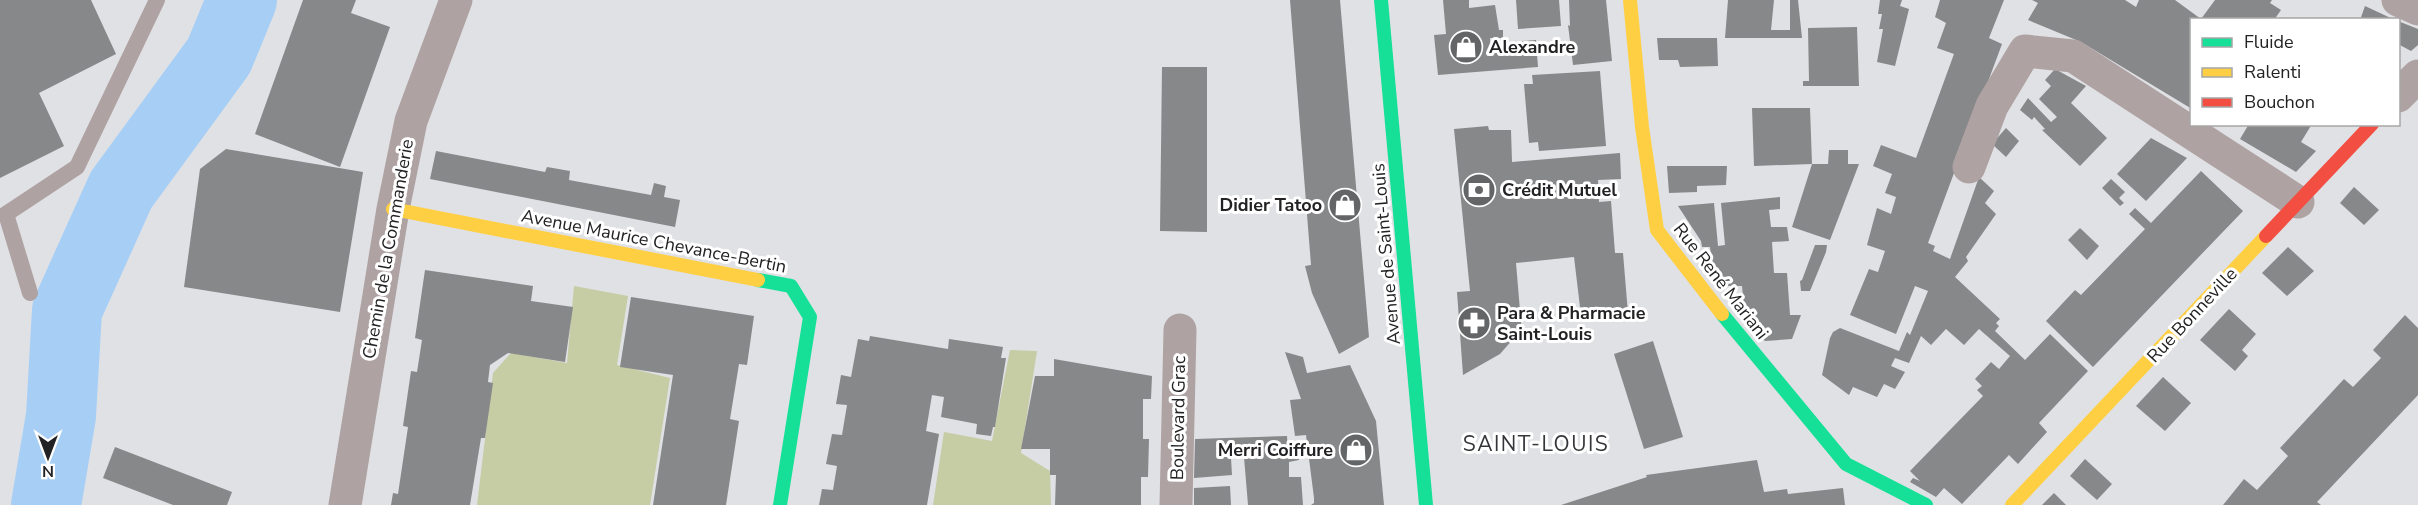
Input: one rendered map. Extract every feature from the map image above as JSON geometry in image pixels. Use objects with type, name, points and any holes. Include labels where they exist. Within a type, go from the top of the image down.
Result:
[{"type":"street","name":"Chemin de la Commanderie","points":[[345,505],[393,209],[411,121],[456,0]]},
{"type":"street","name":"Avenue de Saint-Louis","points":[[1381,0],[1426,505]]},
{"type":"street","name":"Rue René Mariani","points":[[1630,0],[1642,127],[1657,230],[1845,464],[1926,505]]},
{"type":"street","points":[[2398,0],[2418,9]]},
{"type":"street","points":[[1969,167],[1992,106],[2025,51],[2073,56],[2298,202]]},
{"type":"street","points":[[2400,94],[2418,76]]},
{"type":"street","name":"Rue Bonneville","points":[[2012,505],[2370,126]]},
{"type":"street","name":"Avenue Maurice Chevance-Bertin","points":[[393,209],[791,286],[810,317],[780,505]]},
{"type":"street","name":"Boulevard Grac","points":[[1176,505],[1180,330]]},
{"type":"lane","points":[[30,293],[6,214],[77,167],[158,0]]},
{"type":"green space","points":[[574,286],[628,296],[617,365],[670,378],[650,505],[477,505],[493,373],[511,353],[567,363]]},
{"type":"green space","points":[[1010,350],[1037,351],[1021,453],[1050,471],[1051,505],[933,505],[944,432],[992,441]]},
{"type":"building","points":[[0,0],[91,0],[116,54],[39,93],[64,146],[0,178]]},
{"type":"building","points":[[303,0],[356,0],[351,13],[390,27],[340,167],[255,134]]},
{"type":"building","points":[[1290,0],[1340,0],[1369,337],[1339,354],[1312,293],[1305,266],[1311,265]]},
{"type":"building","points":[[1443,0],[1469,0],[1469,8],[1495,5],[1499,30],[1503,30],[1503,38],[1490,38],[1491,52],[1496,51],[1496,43],[1536,40],[1538,67],[1438,75],[1434,35],[1446,34]]},
{"type":"building","points":[[1516,0],[1559,0],[1561,26],[1518,29]]},
{"type":"building","points":[[1569,0],[1606,0],[1612,61],[1573,65],[1568,25],[1570,26]]},
{"type":"building","points":[[1728,0],[1774,0],[1771,30],[1790,30],[1790,0],[1798,0],[1802,38],[1725,38]]},
{"type":"building","points":[[1880,0],[1902,0],[1900,6],[1909,9],[1895,66],[1877,62],[1883,29],[1879,29],[1882,14],[1878,14]]},
{"type":"building","points":[[1940,0],[2004,0],[1989,38],[2002,44],[1928,243],[1935,246],[1933,251],[1950,259],[1979,177],[1994,191],[1985,203],[1996,214],[1966,257],[1968,261],[1955,277],[2000,319],[1996,323],[1999,326],[1995,331],[2025,360],[2050,334],[2088,371],[2039,423],[2047,432],[2018,464],[2009,455],[1962,504],[1944,488],[1936,497],[1910,482],[1913,478],[1920,481],[1910,471],[1983,396],[1977,390],[1982,386],[1975,379],[1991,362],[1999,369],[2010,356],[1979,329],[1964,345],[1946,329],[1931,345],[1921,336],[1909,363],[1895,358],[1891,366],[1905,372],[1895,389],[1884,384],[1877,397],[1853,387],[1849,395],[1822,375],[1830,338],[1833,332],[1840,328],[1899,351],[1907,332],[1910,335],[1928,291],[1915,286],[1896,334],[1850,315],[1869,269],[1878,272],[1885,251],[1867,245],[1877,208],[1891,214],[1896,197],[1885,193],[1892,174],[1873,166],[1881,145],[1916,158],[1954,54],[1937,48],[1946,23],[1935,17]]},
{"type":"building","points":[[2032,0],[2125,0],[2136,7],[2139,0],[2175,0],[2200,18],[2190,18],[2190,108],[2081,42],[2028,20],[2038,3]]},
{"type":"building","points":[[2215,0],[2272,0],[2270,3],[2281,10],[2275,18],[2202,18]]},
{"type":"building","points":[[2365,6],[2391,18],[2361,18]]},
{"type":"building","points":[[2400,22],[2418,29],[2418,45],[2411,51],[2400,45]]},
{"type":"building","points":[[1857,27],[1859,86],[1803,86],[1803,81],[1809,81],[1808,28]]},
{"type":"building","points":[[1657,38],[1717,38],[1718,66],[1680,67],[1678,60],[1659,60]]},
{"type":"building","points":[[1162,67],[1207,67],[1207,232],[1160,231]]},
{"type":"building","points":[[2055,69],[2086,86],[2071,103],[2107,138],[2080,166],[2042,130],[2045,129],[2034,117],[2032,120],[2020,110],[2028,98],[2051,122],[2057,117],[2039,99],[2051,86],[2045,80]]},
{"type":"building","points":[[1600,71],[1606,146],[1539,151],[1538,142],[1529,143],[1524,84],[1533,84],[1532,75]]},
{"type":"building","points":[[1752,108],[1810,108],[1812,164],[1754,166]]},
{"type":"building","points":[[1488,126],[1489,130],[1511,130],[1512,162],[1620,153],[1621,179],[1598,180],[1599,202],[1611,201],[1615,253],[1623,253],[1628,313],[1603,314],[1580,307],[1574,257],[1516,263],[1522,334],[1514,338],[1500,354],[1463,375],[1457,292],[1470,291],[1454,129]]},
{"type":"building","points":[[2248,126],[2311,126],[2301,142],[2316,151],[2296,172],[2240,139]]},
{"type":"building","points":[[2006,128],[2019,141],[2006,157],[1992,144]]},
{"type":"building","points":[[2151,138],[2187,158],[2146,201],[2117,174]]},
{"type":"building","points":[[226,149],[363,172],[340,312],[184,287],[200,169]]},
{"type":"building","points":[[1829,150],[1848,150],[1848,164],[1859,164],[1830,240],[1792,227],[1812,164],[1828,164]]},
{"type":"building","points":[[436,151],[545,172],[547,167],[570,171],[569,180],[651,195],[654,183],[666,186],[664,197],[680,200],[675,227],[430,179]]},
{"type":"building","points":[[1667,166],[1727,166],[1726,185],[1697,186],[1697,192],[1669,193]]},
{"type":"building","points":[[2201,171],[2243,211],[2093,367],[2046,321],[2075,290],[2081,295],[2145,229],[2129,214],[2135,208],[2151,223]]},
{"type":"building","points":[[2111,179],[2125,192],[2119,198],[2124,203],[2120,206],[2102,188]]},
{"type":"building","points":[[2354,187],[2379,210],[2364,225],[2340,203]]},
{"type":"building","points":[[1780,197],[1780,209],[1769,210],[1771,227],[1787,227],[1789,241],[1772,242],[1774,273],[1787,273],[1790,315],[1801,315],[1792,339],[1765,341],[1745,318],[1742,286],[1728,286],[1721,289],[1713,277],[1710,247],[1702,247],[1701,241],[1678,206],[1714,203],[1718,246],[1725,245],[1721,203]]},
{"type":"building","points":[[2080,228],[2099,246],[2087,260],[2068,240]]},
{"type":"building","points":[[1815,245],[1827,245],[1826,252],[1810,291],[1801,291],[1800,281]]},
{"type":"building","points":[[2288,247],[2314,271],[2287,296],[2262,273]]},
{"type":"building","points":[[425,270],[533,286],[531,301],[573,307],[565,362],[508,353],[490,365],[488,382],[493,383],[485,438],[481,438],[470,505],[391,505],[393,493],[398,494],[408,427],[403,426],[411,371],[417,372],[422,340],[415,338]]},
{"type":"building","points":[[631,297],[754,316],[747,365],[739,364],[730,419],[739,421],[726,505],[653,505],[673,375],[620,367]]},
{"type":"building","points":[[2229,309],[2256,334],[2242,350],[2248,356],[2235,371],[2200,340]]},
{"type":"building","points":[[2405,315],[2418,328],[2418,395],[2317,502],[2321,505],[2223,505],[2244,479],[2257,490],[2288,456],[2280,448],[2344,379],[2353,387],[2381,358],[2373,350]]},
{"type":"building","points":[[870,336],[948,349],[949,339],[1003,347],[1001,358],[1006,358],[995,427],[993,427],[991,436],[976,434],[977,424],[941,417],[944,397],[932,395],[926,431],[939,434],[927,505],[819,505],[822,489],[833,490],[837,466],[826,464],[832,434],[842,435],[847,405],[836,404],[841,375],[851,377],[858,339],[869,341]]},
{"type":"building","points":[[1653,341],[1683,437],[1644,449],[1614,354]]},
{"type":"building","points":[[1285,352],[1303,357],[1307,373],[1350,365],[1376,421],[1384,505],[1311,505],[1314,503],[1314,498],[1306,435],[1295,436],[1290,400],[1301,399]]},
{"type":"building","points":[[1054,359],[1152,376],[1151,399],[1143,399],[1143,439],[1149,439],[1148,477],[1141,477],[1141,505],[1055,505],[1056,475],[1050,475],[1050,449],[1021,449],[1035,376],[1054,376]]},
{"type":"building","points":[[2163,377],[2191,403],[2165,431],[2136,406]]},
{"type":"building","points":[[1287,436],[1288,452],[1298,452],[1299,460],[1289,462],[1289,477],[1301,477],[1303,505],[1248,505],[1244,457],[1231,458],[1232,475],[1194,478],[1195,439]]},
{"type":"building","points":[[115,447],[232,492],[227,505],[173,505],[103,478]]},
{"type":"building","points":[[2085,459],[2112,484],[2097,500],[2070,476]]},
{"type":"building","points":[[1757,460],[1764,492],[1787,489],[1788,494],[1843,488],[1845,505],[1561,505],[1647,477],[1646,475]]},
{"type":"building","points":[[1230,486],[1231,505],[1194,505],[1194,488]]},
{"type":"building","points":[[2054,493],[2066,505],[2042,505]]},
{"type":"waterway","points":[[46,505],[61,416],[67,310],[121,190],[219,56],[242,0]]},
{"type":"traffic: fast","points":[[1381,0],[1426,505]]},
{"type":"traffic: fast","points":[[758,280],[791,286],[810,317],[780,505]]},
{"type":"traffic: fast","points":[[1722,314],[1846,464],[1926,505]]},
{"type":"traffic: slow","points":[[1630,0],[1642,127],[1657,230],[1722,314]]},
{"type":"traffic: slow","points":[[393,209],[758,280]]},
{"type":"traffic: slow","points":[[2012,505],[2266,236]]},
{"type":"traffic: jam","points":[[2266,236],[2370,126]]},
{"type":"place","name":"Alexandre","points":[[1466,47]]},
{"type":"place","name":"Crédit Mutuel","points":[[1479,190]]},
{"type":"place","name":"Didier Tatoo","points":[[1345,205]]},
{"type":"place","name":"Para & Pharmacie Saint-Louis","points":[[1474,323]]},
{"type":"place","name":"Merri Coiffure","points":[[1356,450]]},
{"type":"district","name":"SAINT-LOUIS","points":[[1536,444]]}]
